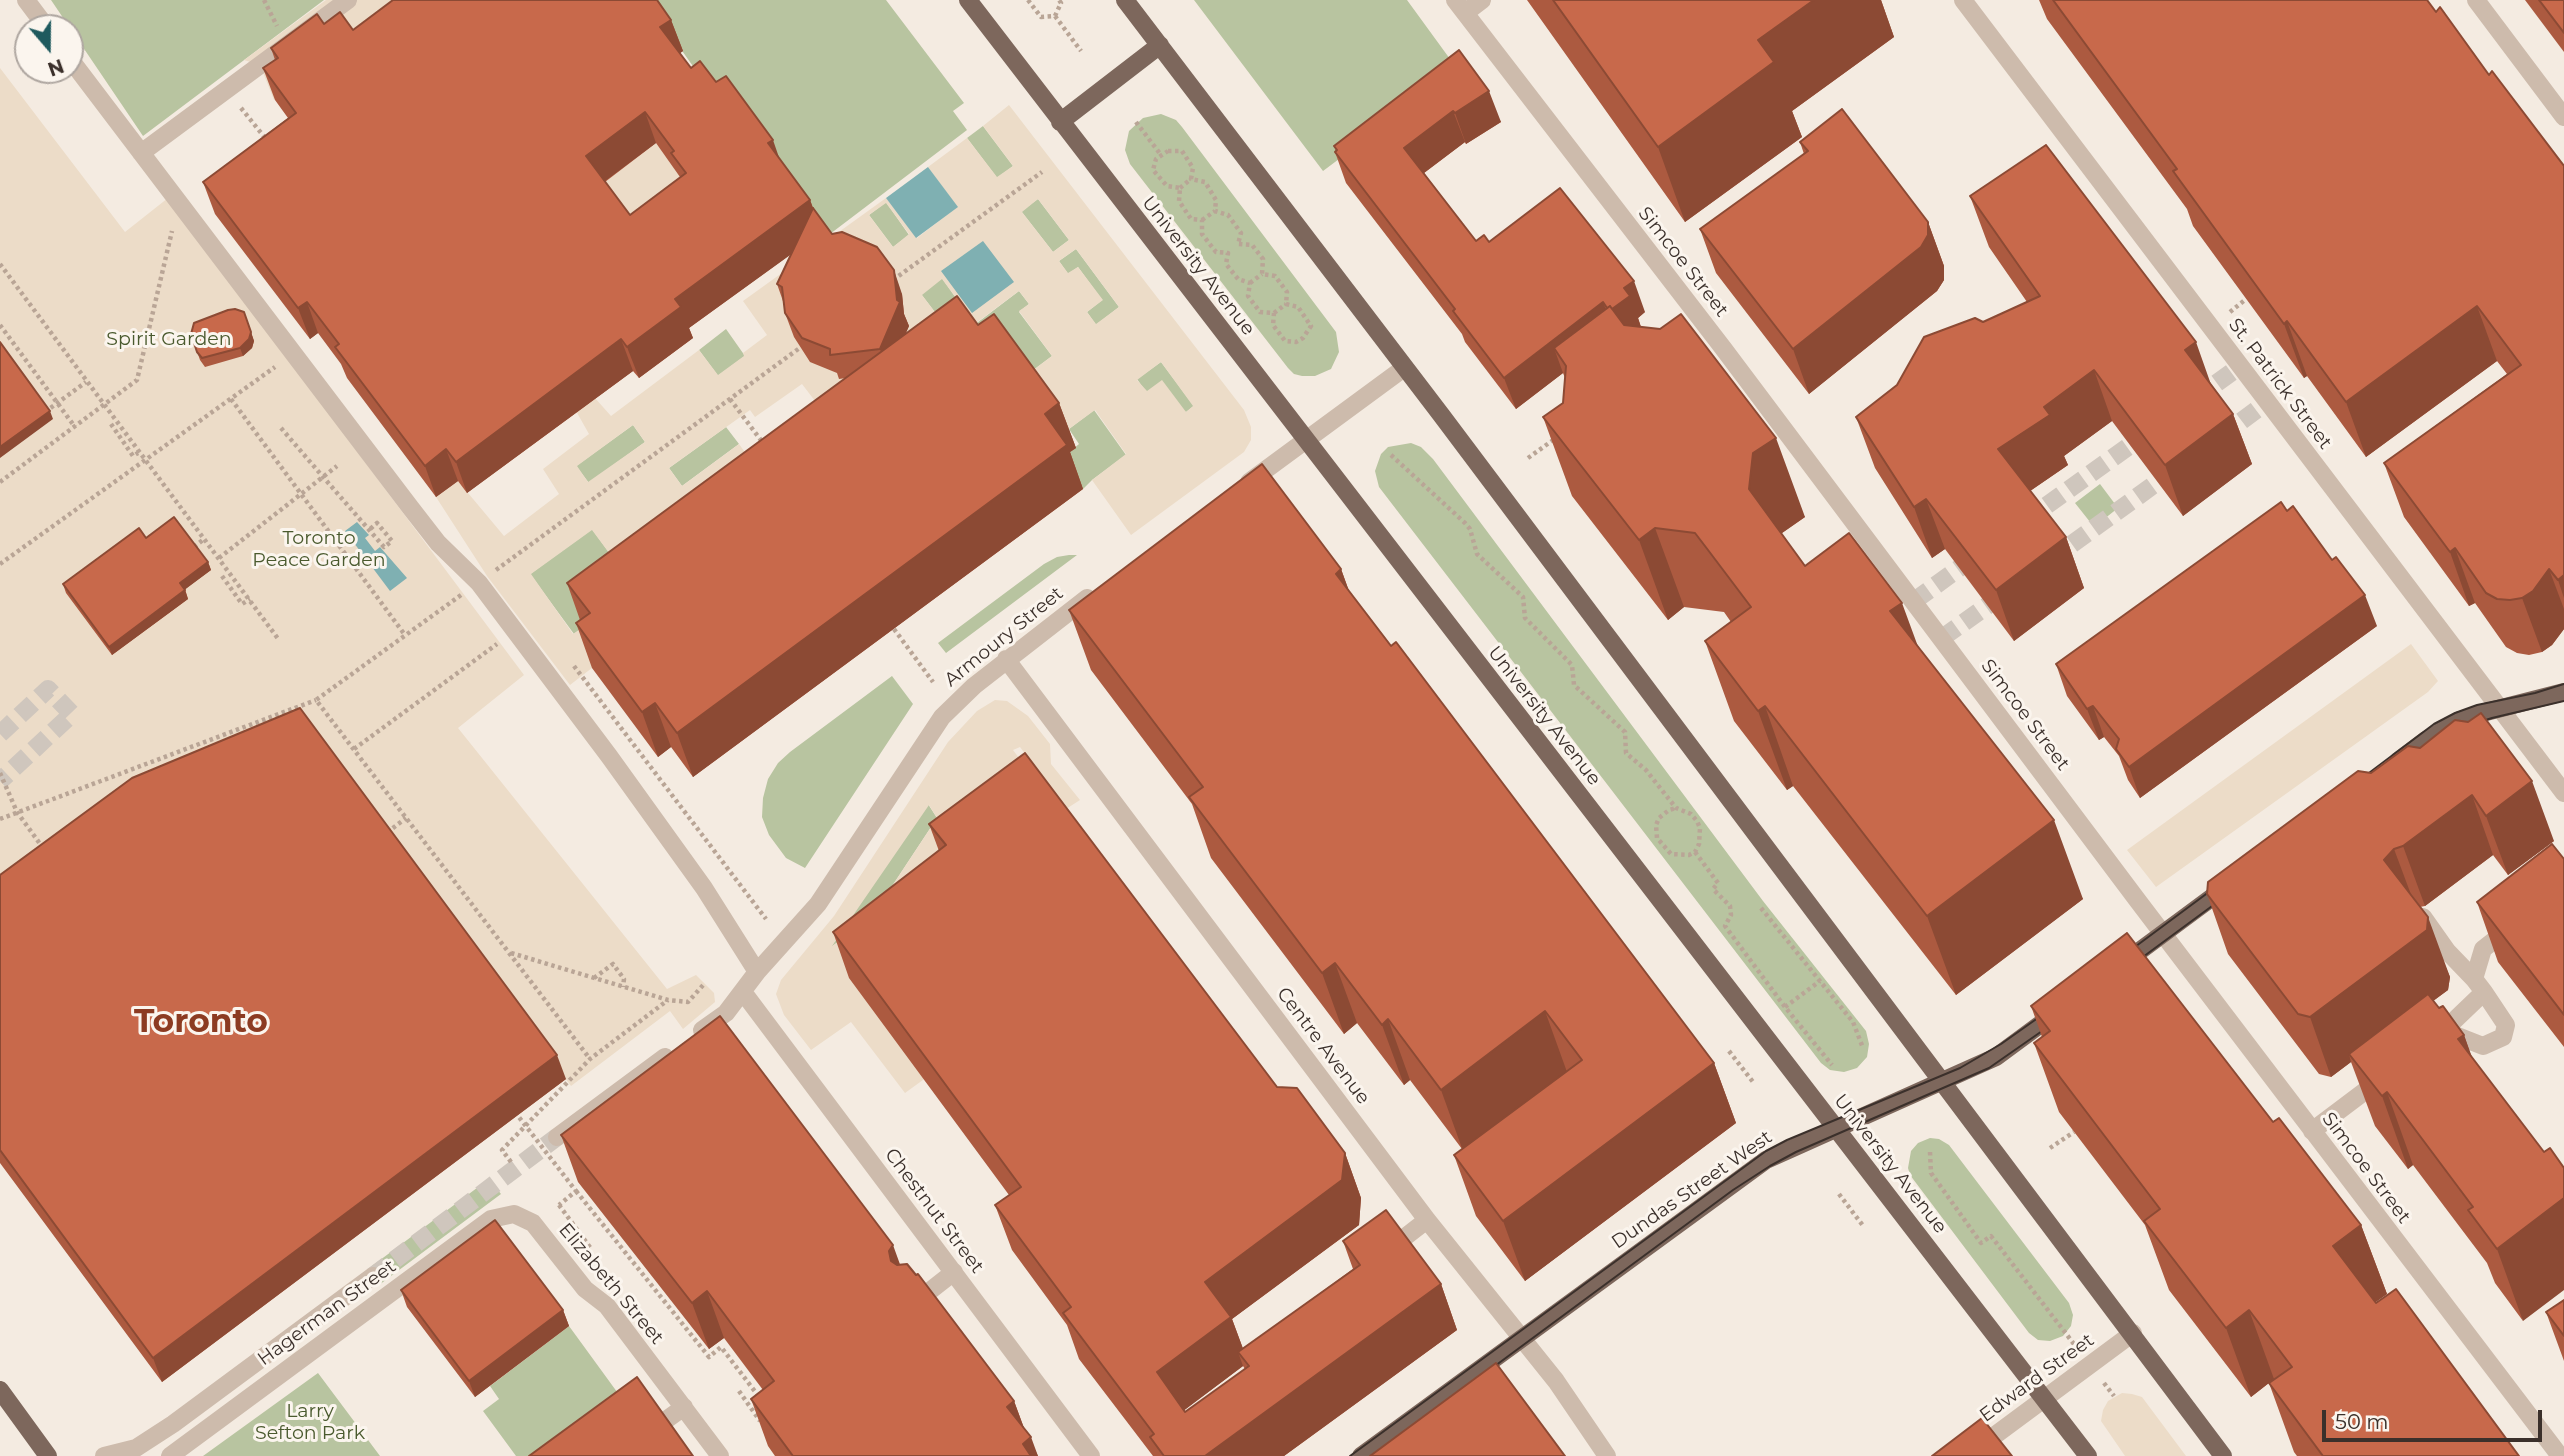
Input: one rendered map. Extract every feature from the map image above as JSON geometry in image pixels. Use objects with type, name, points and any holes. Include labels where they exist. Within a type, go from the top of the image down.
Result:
[{"type":"main road","name":"University Avenue","points":[[968,0],[2088,1456]]},
{"type":"main road","points":[[1125,0],[2133,1333],[2223,1456]]},
{"type":"main road","points":[[1060,122],[1160,46]]},
{"type":"main road","points":[[2385,770],[2450,725],[2472,716],[2564,692]]},
{"type":"main road","points":[[2111,972],[2238,879]]},
{"type":"main road","name":"Dundas Street West","points":[[1373,1453],[1521,1339],[1766,1160],[1996,1057],[2070,1003]]},
{"type":"main road","points":[[0,1390],[48,1456]]},
{"type":"street","points":[[141,153],[348,0]]},
{"type":"street","points":[[1460,6],[1482,0]]},
{"type":"street","name":"St. Patrick Street","points":[[1963,0],[2564,793]]},
{"type":"street","points":[[2476,0],[2564,117]]},
{"type":"street","name":"Simcoe Street","points":[[1460,6],[1740,370],[2163,934],[2560,1456]]},
{"type":"street","points":[[84,77],[438,543],[479,583],[680,855],[757,972]]},
{"type":"street","points":[[1239,489],[1404,368]]},
{"type":"street","name":"Armoury Street","points":[[557,1137],[726,1013],[757,972],[818,904],[942,717],[1006,659],[1100,588]]},
{"type":"street","name":"Centre Avenue","points":[[1006,659],[1427,1220],[1556,1381],[1607,1456]]},
{"type":"street","points":[[2423,916],[2447,951],[2479,986],[2506,1024],[2503,1037],[2483,1046],[2445,1031]]},
{"type":"street","points":[[2419,1051],[2445,1031],[2479,986],[2483,949],[2524,916]]},
{"type":"street","name":"Chestnut Street","points":[[743,992],[1091,1456]]},
{"type":"street","points":[[2312,1131],[2396,1068]]},
{"type":"street","name":"Elizabeth Street","points":[[514,1214],[533,1223],[585,1289],[607,1306],[720,1456]]},
{"type":"street","name":"Hagerman Street","points":[[170,1456],[491,1219],[514,1214]]},
{"type":"street","points":[[1368,1266],[1427,1220]]},
{"type":"street","points":[[917,1301],[954,1272]]},
{"type":"street","points":[[104,1456],[136,1448],[173,1424],[373,1276]]},
{"type":"street","name":"Edward Street","points":[[1967,1456],[2133,1333]]},
{"type":"street","points":[[616,1456],[684,1407]]},
{"type":"path","points":[[1028,0],[1041,17],[1055,16]]},
{"type":"path","points":[[1055,16],[1061,3],[1059,0]]},
{"type":"path","points":[[1055,16],[1081,51]]},
{"type":"path","points":[[227,90],[268,141]]},
{"type":"path","points":[[1136,122],[1161,155]]},
{"type":"path","points":[[1180,188],[1167,186],[1153,170],[1156,159],[1168,151],[1181,151],[1193,168],[1191,179],[1180,188],[1179,201],[1191,219],[1202,220],[1215,211]]},
{"type":"path","points":[[893,280],[1042,172]]},
{"type":"path","points":[[1191,179],[1205,182],[1216,200],[1215,211]]},
{"type":"path","points":[[0,482],[137,380],[178,201]]},
{"type":"path","points":[[1215,211],[1228,215],[1241,233],[1238,244],[1228,253],[1226,264],[1238,279],[1250,282],[1262,274],[1275,276],[1287,292],[1286,304],[1274,313],[1260,312],[1248,296],[1250,282]]},
{"type":"path","points":[[1202,220],[1202,234],[1216,252],[1228,253]]},
{"type":"path","points":[[1238,244],[1252,245],[1258,252],[1263,259],[1262,274]]},
{"type":"path","points":[[0,264],[136,454]]},
{"type":"path","points":[[2230,312],[2246,299]]},
{"type":"path","points":[[1274,313],[1273,326],[1285,341],[1296,342],[1303,338],[1311,326],[1298,307],[1286,304]]},
{"type":"path","points":[[0,325],[75,427]]},
{"type":"path","points":[[0,821],[17,812],[316,700],[801,347]]},
{"type":"path","points":[[0,564],[293,355]]},
{"type":"path","points":[[23,377],[33,369]]},
{"type":"path","points":[[43,413],[86,382]]},
{"type":"path","points":[[231,399],[405,635]]},
{"type":"path","points":[[730,399],[765,446]]},
{"type":"path","points":[[111,425],[219,558],[279,640]]},
{"type":"path","points":[[281,428],[369,530],[384,547],[392,541],[377,523],[369,530]]},
{"type":"path","points":[[1528,458],[1559,436]]},
{"type":"path","points":[[1391,455],[1465,523],[1470,529],[1477,554],[1523,597],[1525,618],[1572,665],[1574,685],[1625,732],[1626,752],[1646,770],[1676,808],[1691,814],[1700,828],[1701,836],[1695,852]]},
{"type":"path","points":[[219,558],[337,466]]},
{"type":"path","points":[[194,547],[204,539]]},
{"type":"path","points":[[222,576],[242,604],[250,599]]},
{"type":"path","points":[[894,629],[933,682]]},
{"type":"path","points":[[354,749],[514,632]]},
{"type":"path","points":[[582,676],[766,919]]},
{"type":"path","points":[[316,700],[590,1059]]},
{"type":"path","points":[[0,773],[17,812],[48,855]]},
{"type":"path","points":[[1676,808],[1659,818],[1657,838],[1671,854],[1683,856],[1695,852]]},
{"type":"path","points":[[386,826],[389,831],[406,818]]},
{"type":"path","points":[[1695,852],[1718,883],[1713,889],[1730,906],[1731,915],[1725,926],[1784,1007],[1832,1065]]},
{"type":"path","points":[[1761,908],[1853,1022],[1863,1048]]},
{"type":"path","points":[[509,952],[668,1000],[688,1002],[705,984]]},
{"type":"path","points":[[594,978],[614,964],[624,979],[623,987]]},
{"type":"path","points":[[1784,1007],[1820,981]]},
{"type":"path","points":[[510,1162],[502,1150],[590,1059],[668,1000]]},
{"type":"path","points":[[1729,1051],[1753,1082]]},
{"type":"path","points":[[512,1109],[709,1357],[722,1347],[766,1406]]},
{"type":"path","points":[[2050,1148],[2074,1132]]},
{"type":"path","points":[[1930,1152],[1931,1173],[1981,1243],[1991,1236],[2114,1396]]},
{"type":"path","points":[[576,1191],[559,1205],[592,1250]]},
{"type":"path","points":[[1839,1194],[1864,1227]]},
{"type":"path","points":[[738,1391],[762,1423]]},
{"type":"green space","points":[[51,0],[324,0],[143,136],[84,49],[84,14],[60,14]]},
{"type":"green space","points":[[646,0],[886,0],[964,103],[953,111],[967,130],[830,234],[712,93]]},
{"type":"green space","points":[[1194,0],[1407,0],[1458,70],[1323,171]]},
{"type":"green space","points":[[1161,114],[1176,120],[1182,127],[1336,332],[1339,352],[1331,369],[1315,376],[1302,376],[1294,374],[1288,368],[1130,164],[1125,150],[1129,131],[1143,118]]},
{"type":"green space","points":[[983,126],[1013,166],[997,178],[967,138]]},
{"type":"green space","points":[[1038,199],[1069,240],[1053,252],[1021,211]]},
{"type":"green space","points":[[886,202],[909,235],[893,247],[869,215]]},
{"type":"green space","points":[[1076,249],[1119,307],[1096,325],[1087,312],[1102,300],[1078,267],[1068,274],[1059,261]]},
{"type":"green space","points":[[942,278],[961,305],[941,320],[921,294]]},
{"type":"green space","points":[[1019,291],[1029,304],[1019,312],[1052,356],[1028,374],[969,329]]},
{"type":"green space","points":[[726,329],[745,356],[718,376],[699,350]]},
{"type":"green space","points":[[1161,362],[1194,406],[1186,412],[1146,392],[1137,379]]},
{"type":"green space","points":[[1094,410],[1126,455],[1083,489],[1061,459],[1079,444],[1069,429]]},
{"type":"green space","points":[[633,425],[645,442],[589,483],[576,466]]},
{"type":"green space","points":[[726,427],[739,444],[682,486],[669,468]]},
{"type":"green space","points":[[1411,443],[1421,447],[1433,459],[1763,901],[1866,1031],[1869,1044],[1867,1057],[1857,1068],[1844,1072],[1830,1070],[1821,1063],[1379,487],[1375,471],[1381,454],[1388,447]]},
{"type":"green space","points":[[2100,484],[2118,508],[2094,527],[2075,503]]},
{"type":"green space","points":[[592,529],[635,588],[574,634],[530,574]]},
{"type":"green space","points":[[1077,555],[946,653],[938,643],[1044,564],[1057,557]]},
{"type":"green space","points":[[892,676],[913,704],[805,868],[786,858],[769,835],[762,817],[768,779],[778,763],[790,752]]},
{"type":"green space","points":[[928,804],[937,818],[871,918],[830,948]]},
{"type":"green space","points":[[1930,1138],[1939,1139],[1949,1145],[2069,1303],[2073,1315],[2071,1326],[2063,1336],[2050,1341],[2038,1340],[2029,1333],[1910,1175],[1908,1168],[1911,1151],[1918,1143]]},
{"type":"green space","points":[[489,1179],[501,1194],[379,1285],[368,1269]]},
{"type":"green space","points":[[569,1326],[628,1407],[568,1456],[516,1456],[483,1411],[499,1399],[490,1386]]},
{"type":"green space","name":"Larry Sefton Park","points":[[318,1373],[380,1456],[203,1456]]},
{"type":"shaded area","points":[[326,0],[446,0],[292,87],[274,100],[260,65],[244,60]]},
{"type":"shaded area","points":[[0,68],[125,232],[168,198],[524,675],[458,728],[667,989],[696,975],[714,993],[715,1002],[683,1029],[670,1011],[571,1086],[309,732],[0,905]]},
{"type":"shaded area","points":[[1009,105],[1244,410],[1251,427],[1251,440],[1244,452],[1131,535],[1092,480],[1126,454],[1095,410],[1069,429],[1028,374],[1052,356],[1019,311],[1029,304],[1019,291],[968,329],[871,375],[828,418],[802,384],[755,417],[750,410],[669,468],[682,486],[739,444],[757,469],[635,588],[592,530],[531,574],[573,634],[583,627],[606,657],[570,685],[487,576],[436,497],[458,481],[504,536],[559,494],[543,469],[589,434],[576,411],[595,398],[611,416],[699,350],[718,375],[767,335],[743,301],[886,198],[917,238],[957,207],[928,167],[967,138],[997,177],[1013,166],[983,126]],"holes":[[[1038,199],[1069,240],[1053,252],[1022,212]],[[886,203],[909,234],[893,247],[869,215]],[[1076,249],[1119,307],[1096,324],[1087,312],[1103,300],[1078,267],[1068,273],[1059,261]],[[942,279],[961,305],[941,320],[922,295]],[[1161,362],[1193,406],[1186,412],[1162,380],[1147,391],[1137,380]],[[633,425],[645,442],[588,482],[577,466]]]},
{"type":"shaded area","points":[[656,143],[685,182],[641,247],[587,195]]},
{"type":"shaded area","points":[[2411,644],[2438,681],[2428,692],[2156,887],[2127,850]]},
{"type":"shaded area","points":[[995,700],[1007,701],[1028,716],[1050,744],[1051,764],[1080,800],[1066,809],[1020,747],[1013,750],[1061,814],[956,1056],[905,1093],[851,1022],[811,1050],[784,1015],[776,994],[781,980],[834,916],[948,742],[977,711]],"holes":[[[929,805],[937,818],[871,918],[832,946]]]},
{"type":"shaded area","points":[[2122,1393],[2142,1397],[2186,1456],[2125,1456],[2101,1421],[2108,1401]]},
{"type":"water","points":[[928,167],[958,207],[916,238],[886,198]]},
{"type":"water","points":[[983,241],[1014,282],[972,313],[941,271]]},
{"type":"water","points":[[357,522],[369,535],[365,538],[375,551],[380,547],[407,578],[390,591],[345,531]]},
{"type":"building","points":[[393,0],[657,0],[671,20],[660,27],[691,68],[700,61],[716,82],[726,76],[773,140],[768,143],[810,200],[675,299],[681,307],[627,347],[621,339],[456,462],[446,449],[425,466],[335,347],[339,344],[307,302],[298,308],[203,182],[296,113],[263,68],[278,58],[271,48],[317,14],[324,24],[340,12],[353,30]],"holes":[[[645,112],[674,151],[671,153],[686,173],[630,215],[586,156]]]},
{"type":"building","points":[[1553,0],[1814,0],[1758,40],[1774,62],[1658,147]]},
{"type":"building","points":[[2053,0],[2427,0],[2436,12],[2440,7],[2489,75],[2492,71],[2564,166],[2564,575],[2558,580],[2549,569],[2533,591],[2522,598],[2497,599],[2486,593],[2455,548],[2450,552],[2384,463],[2521,365],[2477,306],[2346,402],[2287,321],[2284,324],[2173,171],[2177,169]]},
{"type":"building","points":[[2539,0],[2564,0],[2564,33]]},
{"type":"building","points":[[1459,50],[1489,91],[1455,113],[1453,111],[1404,148],[1476,241],[1484,235],[1489,242],[1560,188],[1634,281],[1624,288],[1630,296],[1612,309],[1610,306],[1607,308],[1603,302],[1504,378],[1335,152],[1337,150],[1334,146]]},
{"type":"building","points":[[1842,109],[1928,222],[1928,235],[1921,247],[1793,349],[1700,229],[1808,151],[1800,142]]},
{"type":"building","points":[[2046,145],[2196,342],[2185,350],[2233,414],[2165,465],[2094,370],[2044,407],[2050,415],[1998,449],[2066,537],[1996,590],[1926,499],[1914,507],[1856,417],[1897,385],[1924,337],[1975,318],[1983,322],[2040,296],[1970,196]]},
{"type":"building","points":[[813,208],[832,234],[842,232],[877,247],[894,270],[897,300],[900,302],[880,349],[830,355],[830,349],[802,338],[785,313],[782,287],[777,284]]},
{"type":"building","points":[[957,296],[978,325],[994,314],[1059,403],[1045,414],[1067,445],[677,733],[655,703],[642,712],[576,623],[590,613],[567,583]]},
{"type":"building","points":[[1610,306],[1624,325],[1660,329],[1681,314],[1776,438],[1753,453],[1749,489],[1805,566],[1849,533],[1902,603],[1890,611],[2054,820],[1927,916],[1765,706],[1758,711],[1705,641],[1751,607],[1695,533],[1655,528],[1639,540],[1543,417],[1563,403],[1566,366],[1554,348]]},
{"type":"building","points":[[235,309],[244,312],[251,332],[249,339],[240,348],[202,358],[191,334],[194,323]]},
{"type":"building","points":[[0,342],[50,411],[0,447]]},
{"type":"building","points":[[1262,464],[1341,569],[1336,574],[1391,646],[1396,642],[1714,1063],[1503,1221],[1454,1155],[1582,1060],[1545,1011],[1441,1090],[1388,1019],[1382,1025],[1335,963],[1322,973],[1189,797],[1203,787],[1069,610]]},
{"type":"building","points":[[2281,502],[2287,511],[2293,506],[2332,560],[2336,557],[2365,595],[2129,767],[2116,749],[2119,739],[2093,706],[2087,709],[2056,664]]},
{"type":"building","points":[[174,517],[208,562],[180,583],[185,590],[109,647],[63,584],[139,528],[146,538]]},
{"type":"building","points":[[300,708],[557,1055],[153,1358],[0,1150],[0,875],[132,778]]},
{"type":"building","points":[[2481,713],[2532,781],[2486,816],[2472,795],[2403,846],[2394,849],[2384,860],[2428,917],[2427,930],[2310,1017],[2298,1014],[2207,894],[2208,882],[2358,771],[2371,773],[2408,746],[2420,748],[2455,720],[2468,722]]},
{"type":"building","points":[[1025,753],[1277,1087],[1297,1088],[1345,1153],[1342,1180],[1205,1282],[1231,1317],[1157,1372],[1185,1412],[1249,1366],[1238,1352],[1360,1265],[1343,1241],[1386,1210],[1441,1284],[1205,1456],[1164,1456],[1150,1437],[1154,1434],[1063,1313],[1071,1307],[995,1205],[1021,1187],[833,932],[946,845],[929,824]]},
{"type":"building","points":[[2552,844],[2564,859],[2564,1015],[2477,902]]},
{"type":"building","points":[[2127,933],[2273,1122],[2279,1118],[2361,1225],[2333,1246],[2376,1303],[2396,1289],[2519,1456],[2323,1456],[2269,1383],[2292,1367],[2249,1310],[2226,1328],[2144,1221],[2160,1209],[2034,1043],[2050,1031],[2031,1006]]},
{"type":"building","points":[[2428,994],[2439,1008],[2443,1006],[2464,1035],[2458,1039],[2544,1152],[2550,1148],[2564,1168],[2564,1198],[2497,1249],[2468,1210],[2473,1207],[2387,1092],[2382,1096],[2349,1054]]},
{"type":"building","points":[[720,1016],[893,1245],[889,1251],[891,1261],[897,1265],[907,1264],[918,1274],[1014,1401],[1007,1407],[1031,1437],[1023,1444],[1031,1456],[793,1456],[751,1399],[774,1381],[707,1291],[692,1303],[561,1135]]},
{"type":"building","points":[[495,1220],[563,1310],[469,1381],[401,1290]]},
{"type":"building","points":[[2564,1300],[2564,1336],[2546,1312]]},
{"type":"building","points":[[1496,1363],[1565,1456],[1370,1456]]},
{"type":"building","points":[[637,1377],[693,1456],[529,1456]]},
{"type":"building","points":[[1982,1418],[2012,1456],[1932,1456]]},
{"type":"tunnel","points":[[2195,399],[2240,366]]},
{"type":"tunnel","points":[[2220,437],[2267,402]]},
{"type":"tunnel","points":[[2025,521],[2150,431]]},
{"type":"tunnel","points":[[2050,560],[2177,468]]},
{"type":"tunnel","points":[[1914,601],[1976,556]]},
{"type":"tunnel","points":[[1942,638],[2005,593]]},
{"type":"tunnel","points":[[0,734],[48,689],[72,714],[0,781]]},
{"type":"tunnel","points":[[373,1276],[557,1137]]},
{"type":"tram line","points":[[2353,785],[2434,724],[2455,713],[2564,684]]},
{"type":"tram line","points":[[2467,726],[2564,701]]},
{"type":"tram line","points":[[2120,958],[2221,883]]},
{"type":"tram line","points":[[2128,968],[2227,895]]},
{"type":"tram line","points":[[1350,1456],[1766,1151],[1960,1068],[2001,1044],[2052,1008]]},
{"type":"tram line","points":[[1480,1377],[1733,1190],[1770,1166],[1796,1152],[1989,1068],[2055,1022]]},
{"type":"district","name":"Toronto","points":[[201,1022]]},
{"type":"park label","name":"Spirit Garden","points":[[169,339]]},
{"type":"park label","name":"Toronto Peace Garden","points":[[319,549]]}]
